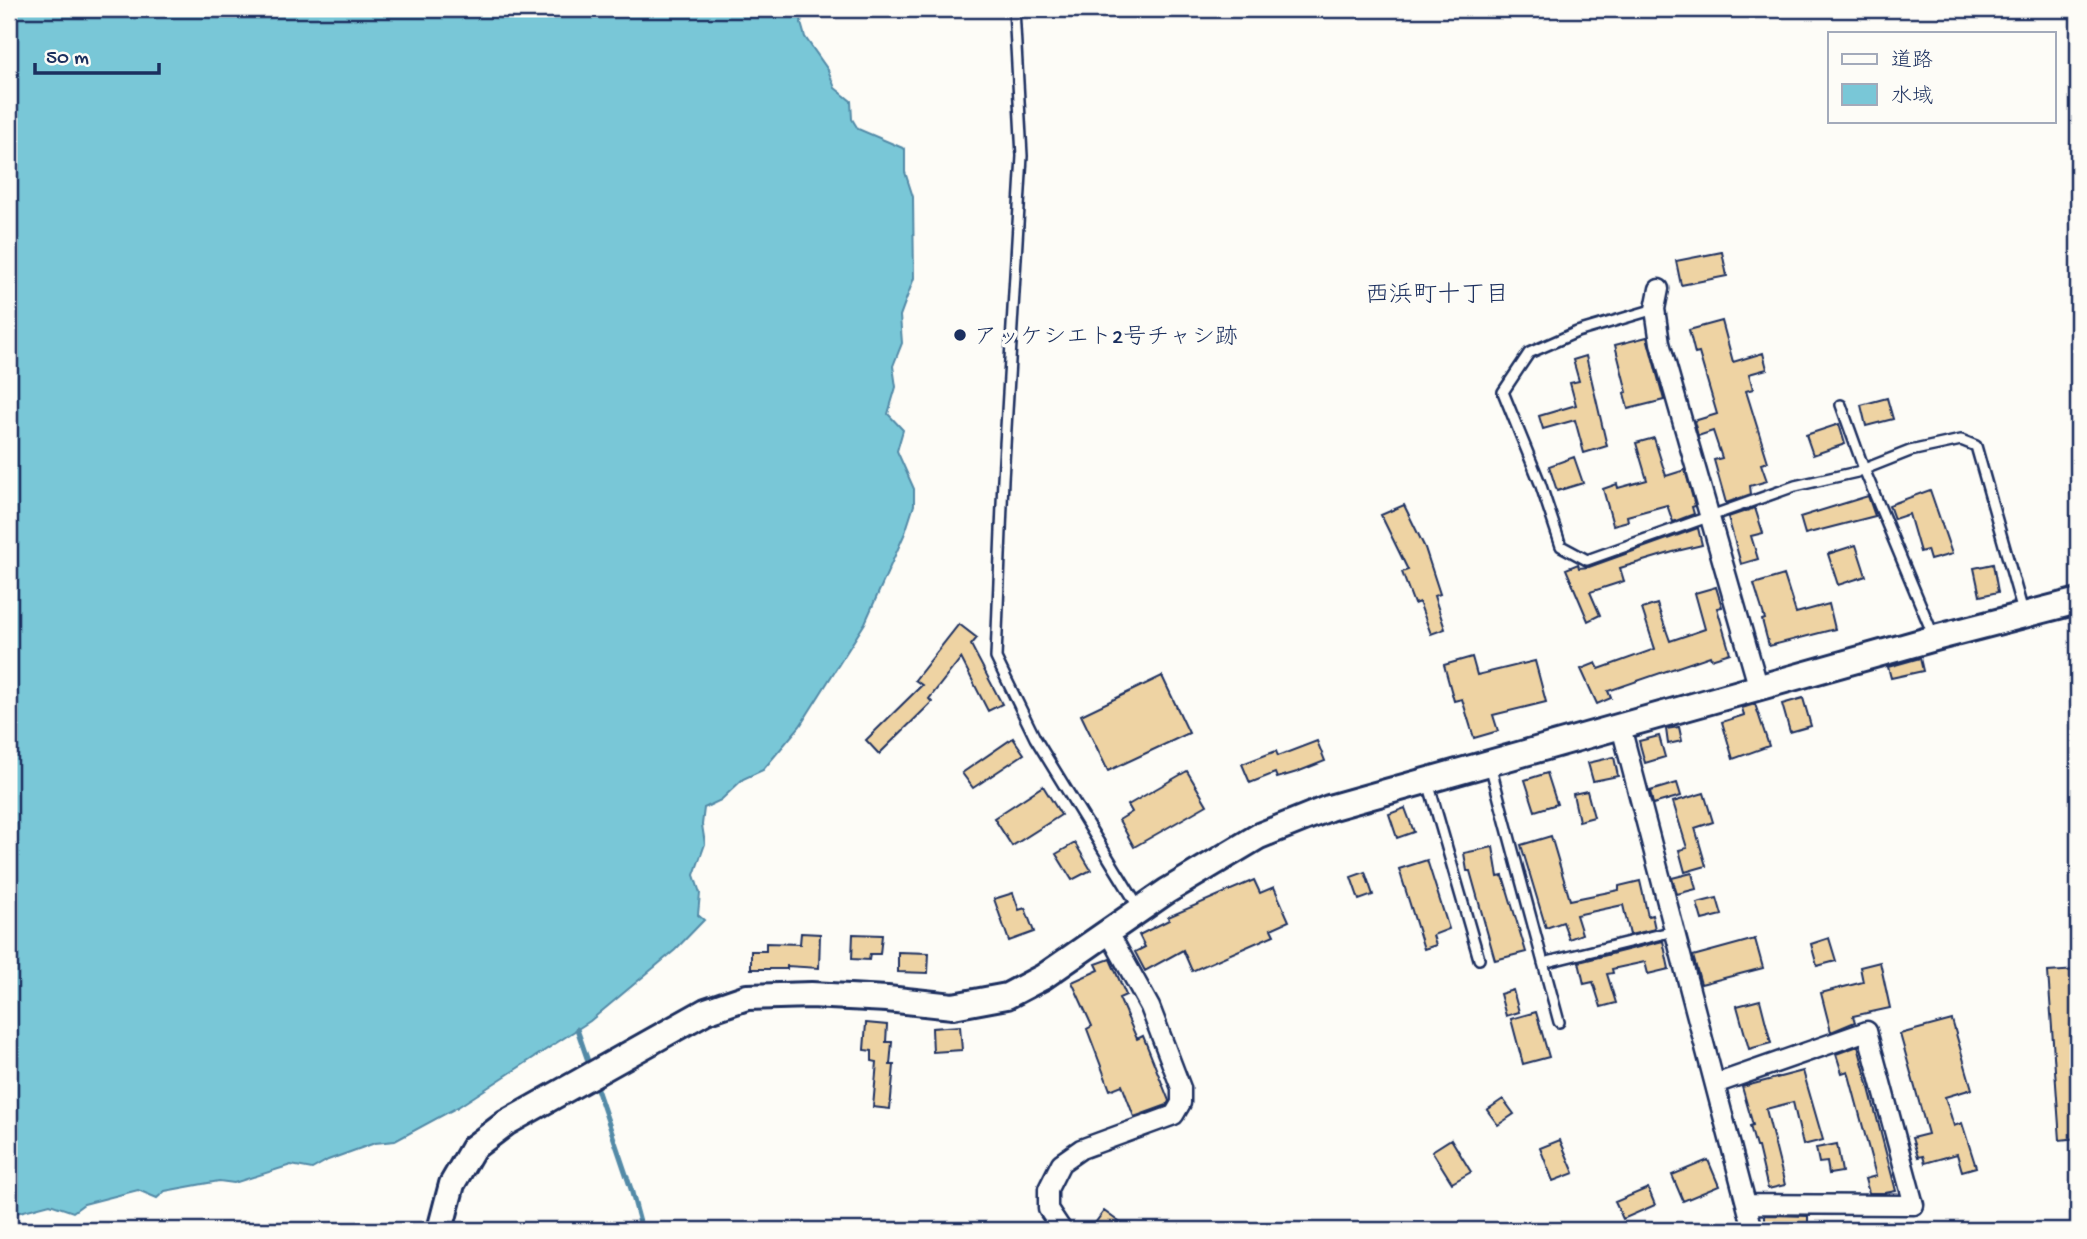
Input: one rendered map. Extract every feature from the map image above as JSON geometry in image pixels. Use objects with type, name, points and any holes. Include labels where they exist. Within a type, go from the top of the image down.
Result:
[{"type":"street","points":[[1659,289],[1655,309],[1660,343],[1759,689]]},
{"type":"street","points":[[440,1230],[452,1184],[473,1148],[506,1123],[706,1011],[747,997],[811,995],[953,1006],[1007,996],[1043,977],[1140,909],[1259,836],[1329,808],[1935,638],[2078,601]]},
{"type":"street","points":[[1621,727],[1753,1230]]},
{"type":"street","points":[[1062,1230],[1048,1209],[1048,1189],[1061,1163],[1081,1149],[1174,1115],[1181,1103],[1181,1088],[1150,1007],[1108,931]]},
{"type":"street","points":[[1715,1084],[1867,1031],[1914,1205],[1746,1204]]},
{"type":"lane","points":[[1014,9],[1022,156],[1003,479],[996,659],[1035,738],[1140,909]]},
{"type":"lane","points":[[1655,309],[1577,332],[1529,353],[1503,391],[1540,483],[1561,546],[1587,560],[1795,486],[1864,469],[1910,450],[1961,440],[1976,446],[2024,615]]},
{"type":"lane","points":[[1840,405],[1935,638]]},
{"type":"lane","points":[[1489,764],[1559,1021]]},
{"type":"lane","points":[[1428,781],[1479,960]]},
{"type":"lane","points":[[1543,963],[1674,931]]},
{"type":"water","points":[[9,9],[803,9],[801,23],[805,37],[828,70],[835,88],[851,101],[852,119],[858,129],[905,149],[905,172],[913,197],[914,278],[900,316],[902,343],[893,366],[896,387],[888,414],[903,430],[897,451],[914,489],[914,505],[905,533],[865,623],[800,726],[763,770],[743,779],[721,800],[704,808],[702,825],[705,844],[694,875],[700,893],[698,915],[704,920],[675,950],[590,1021],[458,1107],[395,1141],[375,1143],[328,1160],[312,1169],[291,1165],[234,1183],[219,1181],[165,1191],[157,1198],[138,1190],[84,1204],[73,1212],[50,1204],[9,1215]]},
{"type":"building","points":[[1722,252],[1727,276],[1681,285],[1676,261]]},
{"type":"building","points":[[1722,321],[1733,362],[1763,353],[1767,369],[1749,374],[1753,389],[1746,391],[1768,462],[1761,464],[1767,481],[1750,486],[1751,494],[1726,503],[1714,460],[1722,458],[1713,431],[1698,436],[1694,421],[1717,414],[1699,353],[1695,354],[1689,330]]},
{"type":"building","points":[[1647,337],[1664,400],[1628,409],[1624,393],[1627,392],[1615,345]]},
{"type":"building","points":[[1586,356],[1607,446],[1584,453],[1575,420],[1543,429],[1539,416],[1576,405],[1570,383],[1579,381],[1573,360]]},
{"type":"building","points":[[1887,398],[1893,419],[1866,426],[1861,405]]},
{"type":"building","points":[[1839,424],[1845,444],[1813,455],[1806,435]]},
{"type":"building","points":[[1654,438],[1666,476],[1685,470],[1695,506],[1692,507],[1694,514],[1673,522],[1667,505],[1627,516],[1628,521],[1613,525],[1603,489],[1647,480],[1636,443]]},
{"type":"building","points":[[1574,457],[1583,483],[1557,491],[1549,466]]},
{"type":"building","points":[[1930,490],[1952,554],[1930,560],[1927,550],[1920,552],[1909,514],[1894,519],[1889,505]]},
{"type":"building","points":[[1868,496],[1875,516],[1805,534],[1800,517]]},
{"type":"building","points":[[1404,505],[1425,548],[1440,594],[1434,596],[1445,629],[1431,634],[1419,602],[1414,604],[1402,572],[1408,570],[1381,515]]},
{"type":"building","points":[[1755,508],[1763,533],[1751,536],[1758,559],[1741,564],[1728,517]]},
{"type":"building","points":[[1698,528],[1702,545],[1620,568],[1624,581],[1590,592],[1600,615],[1588,621],[1566,569],[1578,564],[1579,568],[1589,567]]},
{"type":"building","points":[[1856,545],[1866,576],[1838,585],[1828,554]]},
{"type":"building","points":[[1993,564],[1998,592],[1980,596],[1974,568]]},
{"type":"building","points":[[1784,575],[1796,613],[1829,604],[1835,629],[1769,646],[1762,620],[1765,619],[1754,584]]},
{"type":"building","points":[[1716,587],[1722,607],[1717,608],[1730,653],[1711,659],[1710,656],[1608,691],[1611,698],[1597,704],[1581,669],[1596,663],[1599,669],[1655,649],[1642,609],[1657,604],[1670,641],[1705,629],[1695,593]]},
{"type":"building","points":[[959,624],[977,638],[971,645],[1002,704],[988,711],[961,658],[929,699],[932,702],[879,754],[866,740],[922,685],[915,680]]},
{"type":"building","points":[[1472,657],[1477,675],[1535,661],[1546,702],[1493,715],[1498,731],[1474,738],[1462,699],[1454,701],[1444,665]]},
{"type":"building","points":[[1920,658],[1923,671],[1891,678],[1888,667]]},
{"type":"building","points":[[1162,676],[1189,733],[1108,771],[1081,715]]},
{"type":"building","points":[[1803,698],[1811,726],[1790,732],[1782,704]]},
{"type":"building","points":[[1755,704],[1769,746],[1733,759],[1722,722],[1744,715],[1742,708]]},
{"type":"building","points":[[1679,727],[1682,741],[1668,744],[1666,729]]},
{"type":"building","points":[[1659,736],[1665,757],[1645,763],[1639,741]]},
{"type":"building","points":[[1013,738],[1024,754],[973,788],[962,773]]},
{"type":"building","points":[[1317,741],[1325,761],[1277,778],[1275,773],[1250,783],[1242,764],[1276,751],[1278,756]]},
{"type":"building","points":[[1614,757],[1618,776],[1593,781],[1588,763]]},
{"type":"building","points":[[1187,771],[1207,805],[1134,847],[1119,820],[1132,812],[1128,805]]},
{"type":"building","points":[[1547,773],[1557,804],[1535,811],[1525,780]]},
{"type":"building","points":[[1677,783],[1681,796],[1653,804],[1650,791]]},
{"type":"building","points":[[1043,786],[1061,815],[1012,846],[994,818]]},
{"type":"building","points":[[1587,791],[1594,817],[1579,821],[1573,794]]},
{"type":"building","points":[[1704,793],[1713,822],[1695,828],[1706,866],[1685,872],[1679,850],[1687,848],[1673,802]]},
{"type":"building","points":[[1405,808],[1414,832],[1397,838],[1389,814]]},
{"type":"building","points":[[1551,836],[1570,900],[1619,890],[1619,886],[1640,881],[1648,916],[1652,915],[1655,929],[1630,935],[1623,905],[1576,915],[1582,934],[1569,939],[1563,922],[1546,928],[1521,845]]},
{"type":"building","points":[[1075,843],[1091,870],[1072,880],[1056,854]]},
{"type":"building","points":[[1493,847],[1498,877],[1503,876],[1526,952],[1495,960],[1470,871],[1467,871],[1464,853]]},
{"type":"building","points":[[1427,860],[1449,929],[1433,935],[1436,945],[1424,949],[1399,869]]},
{"type":"building","points":[[1365,872],[1373,895],[1359,900],[1351,877]]},
{"type":"building","points":[[1692,873],[1696,889],[1677,894],[1672,878]]},
{"type":"building","points":[[1254,880],[1260,893],[1274,887],[1289,921],[1271,929],[1274,935],[1192,971],[1183,950],[1145,971],[1135,952],[1145,947],[1139,935],[1169,920],[1168,917]]},
{"type":"building","points":[[1013,893],[1019,910],[1025,908],[1034,932],[1009,941],[994,899]]},
{"type":"building","points":[[1717,898],[1722,915],[1702,920],[1697,903]]},
{"type":"building","points":[[801,933],[820,934],[819,968],[787,966],[787,969],[751,969],[751,951],[766,951],[766,943],[800,944]]},
{"type":"building","points":[[853,934],[882,935],[880,954],[870,954],[869,960],[852,959]]},
{"type":"building","points":[[1829,938],[1836,961],[1817,966],[1811,944]]},
{"type":"building","points":[[1755,939],[1763,968],[1701,984],[1693,956]]},
{"type":"building","points":[[1663,941],[1669,969],[1648,974],[1645,962],[1612,969],[1613,973],[1607,974],[1616,1003],[1601,1007],[1593,982],[1584,984],[1579,962]]},
{"type":"building","points":[[898,952],[929,953],[928,973],[898,972]]},
{"type":"building","points":[[1110,959],[1126,995],[1119,998],[1137,1039],[1143,1036],[1169,1101],[1167,1105],[1134,1117],[1122,1085],[1110,1090],[1087,1029],[1092,1026],[1072,982],[1099,970],[1096,964]]},
{"type":"building","points":[[1880,962],[1890,1008],[1853,1016],[1855,1022],[1831,1032],[1821,993],[1863,982],[1860,967]]},
{"type":"building","points":[[2078,970],[2078,1138],[2060,1140],[2048,972]]},
{"type":"building","points":[[1513,990],[1519,1012],[1506,1016],[1500,994]]},
{"type":"building","points":[[1760,1000],[1771,1043],[1749,1049],[1737,1006]]},
{"type":"building","points":[[1536,1012],[1549,1057],[1523,1064],[1511,1019]]},
{"type":"building","points":[[1952,1020],[1972,1089],[1945,1097],[1954,1126],[1962,1123],[1976,1167],[1962,1171],[1957,1154],[1925,1163],[1923,1156],[1918,1157],[1912,1138],[1928,1134],[1900,1034]]},
{"type":"building","points":[[866,1023],[887,1025],[886,1042],[892,1042],[890,1065],[894,1065],[890,1109],[873,1107],[877,1062],[872,1061],[872,1051],[864,1050]]},
{"type":"building","points":[[960,1026],[962,1050],[933,1052],[932,1028]]},
{"type":"building","points":[[1858,1046],[1896,1191],[1869,1193],[1865,1179],[1876,1176],[1848,1071],[1842,1073],[1836,1054]]},
{"type":"building","points":[[1803,1071],[1823,1140],[1803,1145],[1793,1102],[1766,1109],[1785,1185],[1768,1189],[1742,1087]]},
{"type":"building","points":[[1503,1099],[1514,1114],[1498,1125],[1487,1110]]},
{"type":"building","points":[[1451,1139],[1471,1172],[1452,1183],[1432,1151]]},
{"type":"building","points":[[1560,1140],[1574,1173],[1553,1181],[1540,1148]]},
{"type":"building","points":[[1837,1144],[1842,1172],[1829,1174],[1827,1162],[1819,1163],[1816,1148]]},
{"type":"building","points":[[1708,1160],[1719,1186],[1683,1201],[1672,1175]]},
{"type":"building","points":[[1648,1188],[1655,1205],[1623,1219],[1615,1202]]},
{"type":"building","points":[[1104,1211],[1130,1230],[1090,1230]]},
{"type":"building","points":[[1765,1215],[1808,1216],[1808,1230],[1765,1230]]},
{"type":"waterway","points":[[577,1029],[590,1067]]},
{"type":"waterway","points":[[594,1080],[642,1230]]},
{"type":"place","name":"アッケシエト2号チャシ跡","points":[[960,335]]},
{"type":"district","name":"西浜町十丁目","points":[[1437,293]]}]
